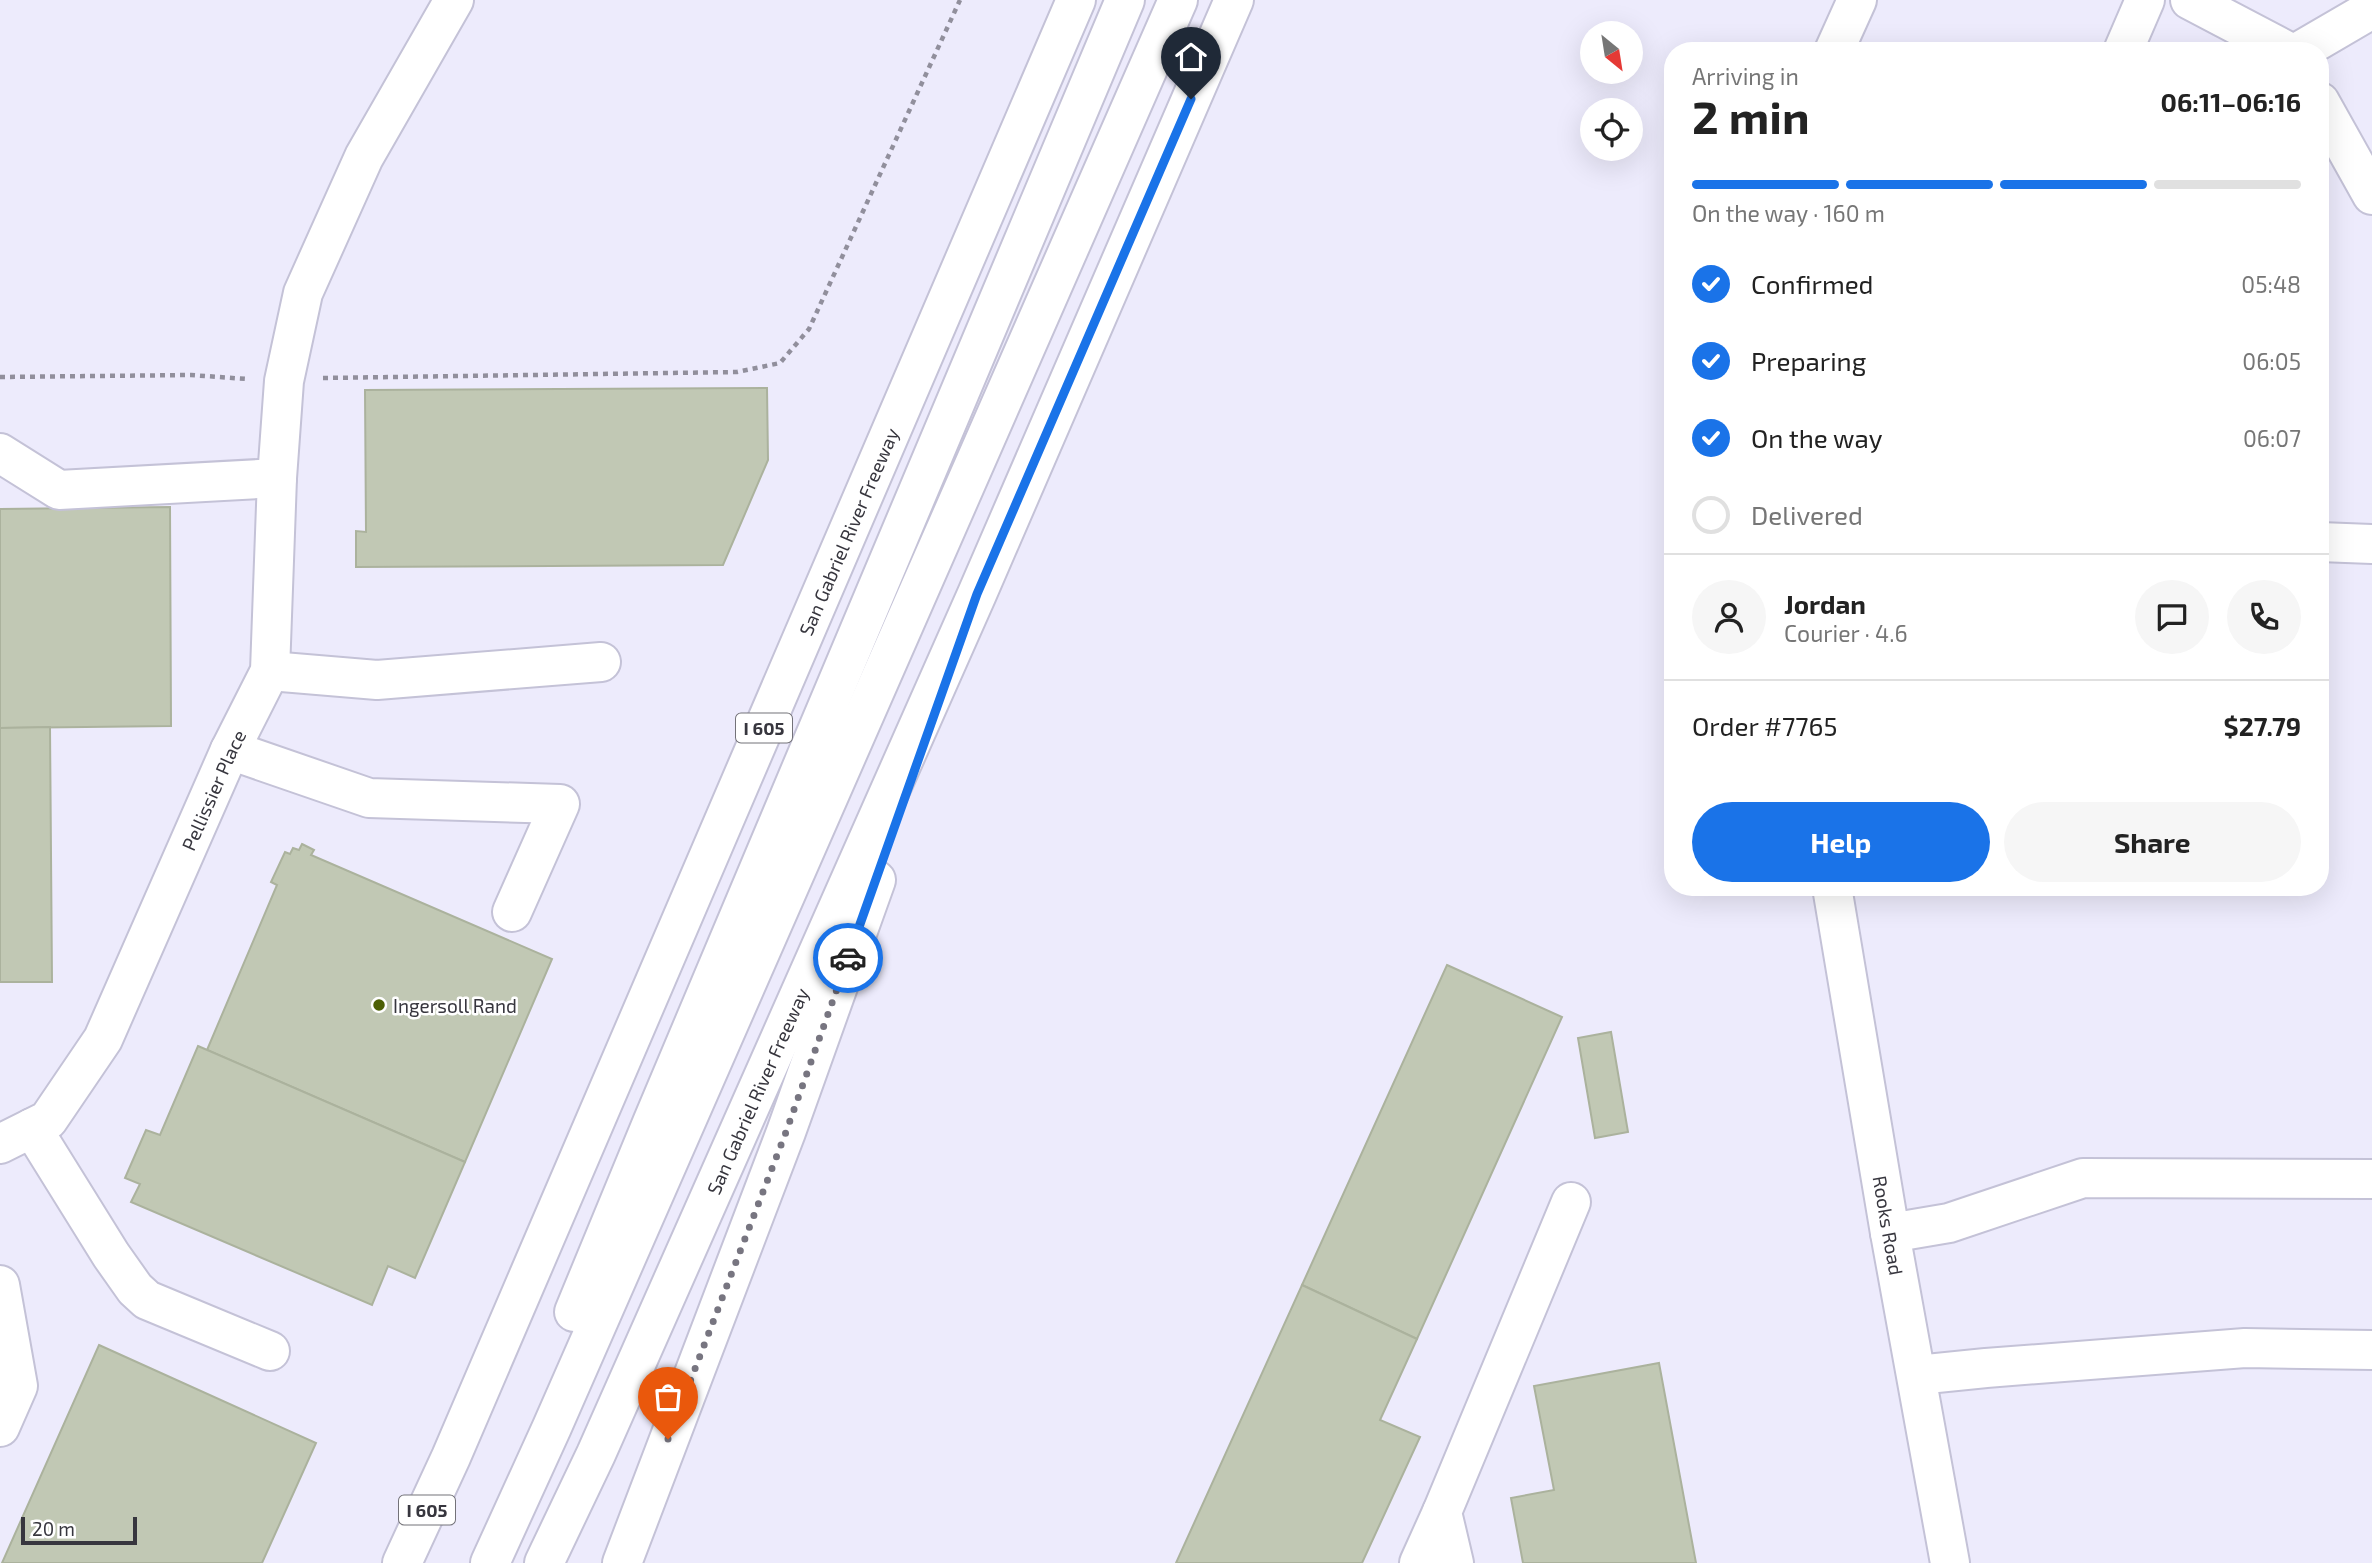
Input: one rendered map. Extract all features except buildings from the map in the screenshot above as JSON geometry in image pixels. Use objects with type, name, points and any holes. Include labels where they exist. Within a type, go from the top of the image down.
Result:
[{"type":"main road","name":"Pellissier Place","points":[[16,1136],[48,1120],[103,1039],[230,750],[270,671],[284,381],[303,293],[364,157],[454,0]]},
{"type":"main road","name":"San Gabriel River Freeway","points":[[402,1563],[451,1457],[1076,0]]},
{"type":"main road","points":[[464,1563],[533,1414],[657,1110],[1125,0]]},
{"type":"main road","points":[[490,1563],[1178,0]]},
{"type":"main road","name":"San Gabriel River Freeway","points":[[544,1563],[596,1454],[977,594],[1234,0]]},
{"type":"main road","points":[[1838,42],[1857,0]]},
{"type":"main road","points":[[2127,42],[2145,0]]},
{"type":"main road","points":[[2190,0],[2270,42]]},
{"type":"main road","points":[[2315,42],[2372,9]]},
{"type":"main road","points":[[2329,118],[2372,195]]},
{"type":"main road","points":[[0,453],[59,490],[278,478]]},
{"type":"main road","points":[[2329,542],[2372,544]]},
{"type":"main road","points":[[622,1563],[786,1132],[977,594]]},
{"type":"main road","points":[[270,671],[377,680],[601,662]]},
{"type":"main road","points":[[230,750],[369,798],[559,804],[512,912]]},
{"type":"main road","name":"Rooks Road","points":[[1834,896],[1890,1233],[1950,1563]]},
{"type":"main road","points":[[16,1136],[135,1289],[147,1300],[270,1351]]},
{"type":"main road","points":[[1890,1233],[1949,1223],[2083,1178],[2372,1179]]},
{"type":"main road","points":[[1419,1563],[1572,1202]]},
{"type":"main road","points":[[0,1285],[18,1387],[0,1427]]},
{"type":"main road","points":[[1917,1375],[2245,1348],[2372,1350]]},
{"type":"main road","points":[[373,1563],[451,1457]]},
{"type":"main road","points":[[1442,1512],[1454,1563]]},
{"type":"path","points":[[0,377],[191,375],[284,381],[349,376],[737,372],[780,363],[809,329],[960,0]]},
{"type":"way so far","points":[[668,1439],[786,1132],[848,958]]},
{"type":"place","name":"Ingersoll Rand","points":[[379,1005]]},
{"type":"route","points":[[848,958],[977,594],[1191,99]]}]
